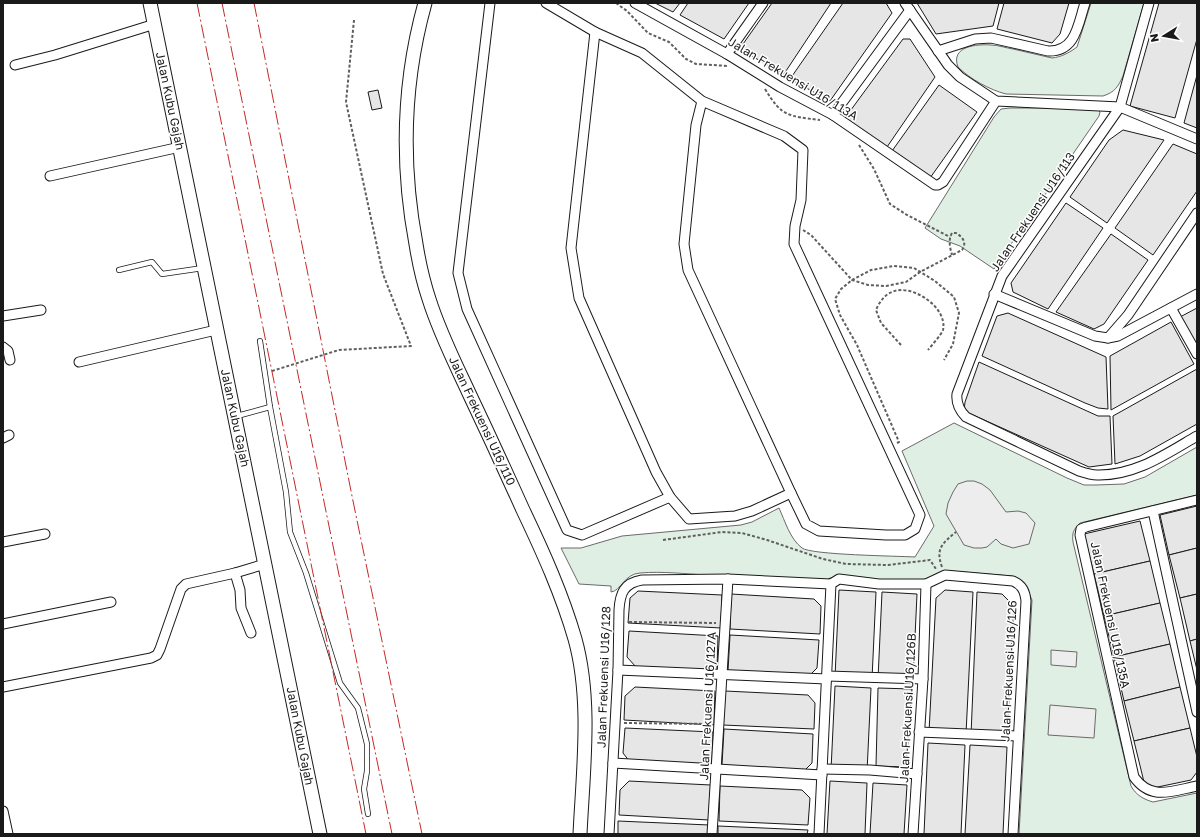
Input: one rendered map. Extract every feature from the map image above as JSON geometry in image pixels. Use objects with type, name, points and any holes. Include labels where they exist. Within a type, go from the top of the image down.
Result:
[{"type":"street","name":"Jalan Kubu Gajah","points":[[150,3],[320,834]]},
{"type":"street","name":"Jalan Frekuensi U16/110","points":[[425,3],[418,28],[410,74],[406,120],[410,213],[421,274],[429,301],[446,345],[544,554],[563,601],[575,641],[582,669],[585,714],[580,834]]},
{"type":"street","points":[[490,3],[458,273],[466,309],[567,530],[582,535],[670,497]]},
{"type":"street","points":[[546,3],[595,32],[642,54],[702,101],[784,136],[803,150],[801,200],[795,226],[794,244],[920,515],[915,530],[905,535],[818,531],[806,524],[791,493],[688,270],[684,244],[696,124],[702,101]]},
{"type":"street","name":"Jalan Frekuensi U16/113A","points":[[635,3],[727,54],[933,184],[938,185],[943,182],[996,100]]},
{"type":"street","points":[[727,54],[763,3]]},
{"type":"street","points":[[938,51],[975,39],[991,38],[1048,51],[1056,51],[1069,44],[1073,38],[1085,3]]},
{"type":"street","name":"Jalan Frekuensi U16/113","points":[[1149,3],[1120,107],[1002,276],[994,294],[956,400],[961,411],[966,417],[1079,472],[1096,475],[1123,473],[1138,468],[1197,436]]},
{"type":"street","points":[[830,118],[907,7],[948,65],[960,76],[996,100],[1120,107],[1197,139]]},
{"type":"street","points":[[15,65],[55,55],[155,24]]},
{"type":"street","points":[[595,32],[571,248],[579,298],[656,472],[670,497],[689,519],[735,516],[791,493]]},
{"type":"street","points":[[50,176],[180,147]]},
{"type":"street","points":[[1108,338],[1128,315],[1197,213]]},
{"type":"street","points":[[994,294],[1095,336],[1108,338],[1118,336],[1197,294]]},
{"type":"street","points":[[1171,308],[1197,354]]},
{"type":"street","points":[[3,316],[42,310]]},
{"type":"street","points":[[79,362],[216,330]]},
{"type":"street","points":[[3,347],[8,351],[10,360]]},
{"type":"street","name":"Jalan Frekuensi U16/135A","points":[[1197,500],[1086,526],[1081,529],[1080,532],[1129,761],[1134,777],[1145,789],[1153,792],[1161,793],[1197,786]]},
{"type":"street","points":[[1153,511],[1197,712]]},
{"type":"street","points":[[3,542],[45,534]]},
{"type":"street","points":[[3,687],[151,658],[157,655],[160,649],[181,589],[186,584],[235,573],[265,564]]},
{"type":"street","points":[[235,573],[240,590],[241,608],[251,633]]},
{"type":"street","points":[[926,584],[943,576]]},
{"type":"street","name":"Jalan Frekuensi U16/126","points":[[943,576],[1014,581],[1019,583],[1025,594],[1026,601],[1013,834]]},
{"type":"street","name":"Jalan Frekuensi U16/128","points":[[609,834],[618,670],[619,606],[622,594],[629,584],[642,580],[728,580],[831,584],[839,579],[879,584],[926,584]]},
{"type":"street","name":"Jalan Frekuensi U16/127A","points":[[712,834],[728,580]]},
{"type":"street","points":[[819,834],[831,584]]},
{"type":"street","name":"Jalan Frekuensi U16/126B","points":[[913,834],[923,680],[926,584]]},
{"type":"street","points":[[3,624],[111,602]]},
{"type":"street","points":[[618,670],[923,680]]},
{"type":"street","points":[[919,732],[1018,736]]},
{"type":"street","points":[[613,763],[717,770],[822,772],[870,770],[917,774]]},
{"type":"street","points":[[3,812],[8,834]]},
{"type":"lane","points":[[119,270],[152,262],[162,274],[204,268]]},
{"type":"lane","points":[[260,341],[270,407],[286,492],[290,532],[306,573],[340,683],[358,708],[367,744],[364,789],[368,814]]},
{"type":"lane","points":[[235,416],[270,407]]},
{"type":"path","points":[[616,3],[627,11],[648,33],[670,42],[686,59],[696,64],[733,66]]},
{"type":"path","points":[[265,374],[339,350],[411,346],[383,274],[346,102],[354,20]]},
{"type":"path","points":[[762,84],[774,104],[783,112],[796,117],[830,118]]},
{"type":"path","points":[[857,141],[874,168],[890,204],[907,215],[950,237]]},
{"type":"path","points":[[795,226],[811,235],[852,280],[868,285],[886,286],[906,282],[920,272],[962,250],[965,243],[963,238],[956,233],[952,233],[950,237],[952,255]]},
{"type":"path","points":[[888,447],[899,442],[857,345],[840,315],[835,299],[840,289],[852,280],[871,270],[894,266],[914,268],[935,281],[954,297],[959,313],[953,344],[944,360]]},
{"type":"path","points":[[901,345],[881,323],[876,310],[881,301],[891,292],[902,289],[920,294],[933,304],[942,316],[943,330],[928,350]]},
{"type":"path","points":[[663,540],[722,532],[742,533],[823,559],[846,564],[888,564],[930,560],[943,576]]},
{"type":"path","points":[[943,576],[940,562],[942,544],[956,532]]},
{"type":"path","points":[[619,622],[725,624]]},
{"type":"path","points":[[615,722],[719,724]]},
{"type":"green space","points":[[1091,3],[1144,3],[1123,76],[1116,89],[1110,93],[1103,96],[1006,94],[980,84],[958,67],[957,60],[961,51],[972,46],[979,45],[996,45],[1052,58],[1059,57],[1077,47]]},
{"type":"green space","points":[[1085,108],[1097,109],[1100,112],[1099,116],[994,269],[960,246],[941,239],[925,228],[994,117],[1001,109]]},
{"type":"green space","points":[[954,423],[1084,485],[1124,484],[1145,477],[1197,447],[1197,495],[1080,523],[1074,530],[1073,542],[1131,786],[1140,796],[1153,802],[1197,793],[1197,834],[1019,834],[1032,600],[1024,586],[1012,576],[950,571],[926,584],[875,584],[830,578],[825,581],[817,582],[648,572],[630,576],[618,589],[611,592],[611,586],[579,584],[561,548],[581,548],[622,536],[741,525],[752,522],[779,508],[791,535],[802,548],[837,554],[915,557],[934,526],[902,451]]},
{"type":"shaded area","points":[[967,481],[974,481],[982,484],[990,490],[1006,512],[1018,511],[1026,513],[1035,523],[1029,544],[1013,548],[1001,544],[996,539],[987,547],[982,548],[974,548],[964,545],[946,514],[948,503],[958,484]]},
{"type":"shaded area","points":[[1051,650],[1077,652],[1076,667],[1051,665]]},
{"type":"shaded area","points":[[1050,705],[1096,709],[1094,738],[1048,735]]},
{"type":"building","points":[[655,3],[680,3],[673,12]]},
{"type":"building","points":[[688,3],[749,3],[724,39],[680,15]]},
{"type":"building","points":[[772,3],[831,3],[784,74],[748,54],[743,44]]},
{"type":"building","points":[[843,3],[886,3],[892,13],[830,101],[790,79]]},
{"type":"building","points":[[917,3],[999,3],[993,26],[936,34]]},
{"type":"building","points":[[1004,3],[1069,3],[1060,34],[1052,43],[997,29]]},
{"type":"building","points":[[1159,3],[1197,3],[1197,39],[1175,118],[1130,106]]},
{"type":"building","points":[[903,39],[910,39],[935,77],[887,147],[845,118]]},
{"type":"building","points":[[1197,75],[1197,128],[1184,123]]},
{"type":"building","points":[[939,85],[977,112],[930,178],[892,151]]},
{"type":"building","points":[[378,90],[382,108],[372,110],[368,92]]},
{"type":"building","points":[[1123,130],[1164,140],[1107,223],[1070,197],[1109,140]]},
{"type":"building","points":[[1173,144],[1197,154],[1197,191],[1153,255],[1115,228]]},
{"type":"building","points":[[1066,203],[1103,228],[1048,309],[1013,292],[1011,283]]},
{"type":"building","points":[[1111,234],[1148,260],[1104,324],[1094,329],[1056,312]]},
{"type":"building","points":[[1197,308],[1197,348],[1180,317]]},
{"type":"building","points":[[1008,313],[1106,357],[1108,409],[1098,408],[1085,403],[982,356],[997,316]]},
{"type":"building","points":[[1171,322],[1194,364],[1111,410],[1110,356]]},
{"type":"building","points":[[979,362],[1098,416],[1110,416],[1112,464],[1089,467],[964,411],[965,402]]},
{"type":"building","points":[[1197,369],[1197,424],[1140,456],[1115,464],[1113,416]]},
{"type":"building","points":[[1197,506],[1197,548],[1169,555],[1160,515]]},
{"type":"building","points":[[1140,521],[1150,561],[1094,574],[1084,534]]},
{"type":"building","points":[[1197,548],[1197,594],[1180,598],[1169,555]]},
{"type":"building","points":[[1150,561],[1160,603],[1104,616],[1094,574]]},
{"type":"building","points":[[839,590],[876,592],[872,679],[835,677]]},
{"type":"building","points":[[945,590],[973,592],[966,734],[929,732],[936,598]]},
{"type":"building","points":[[638,591],[722,595],[721,628],[628,623],[630,598]]},
{"type":"building","points":[[882,592],[917,594],[913,680],[878,679]]},
{"type":"building","points":[[977,592],[1002,594],[1014,606],[1007,736],[971,735]]},
{"type":"building","points":[[731,594],[814,599],[821,606],[820,634],[730,629]]},
{"type":"building","points":[[1197,594],[1197,639],[1190,641],[1180,598]]},
{"type":"building","points":[[1160,603],[1170,644],[1114,657],[1104,616]]},
{"type":"building","points":[[629,631],[718,636],[717,671],[636,667],[627,657]]},
{"type":"building","points":[[730,635],[819,640],[817,668],[810,675],[728,671]]},
{"type":"building","points":[[1197,639],[1197,670],[1190,641]]},
{"type":"building","points":[[1170,644],[1180,687],[1124,701],[1114,657]]},
{"type":"building","points":[[835,686],[871,688],[867,772],[831,770]]},
{"type":"building","points":[[635,687],[715,691],[714,725],[624,720],[625,696]]},
{"type":"building","points":[[1180,687],[1190,728],[1134,741],[1124,701]]},
{"type":"building","points":[[878,688],[912,689],[906,767],[876,766]]},
{"type":"building","points":[[725,691],[808,695],[815,703],[814,729],[723,725]]},
{"type":"building","points":[[625,728],[713,732],[712,766],[630,762],[623,753]]},
{"type":"building","points":[[1190,728],[1197,757],[1197,772],[1191,780],[1153,788],[1144,782],[1134,741]]},
{"type":"building","points":[[724,729],[813,734],[812,763],[805,770],[722,765]]},
{"type":"building","points":[[928,743],[965,745],[961,834],[924,834]]},
{"type":"building","points":[[970,745],[1007,747],[1003,834],[965,834]]},
{"type":"building","points":[[629,781],[711,785],[709,820],[619,815],[620,790]]},
{"type":"building","points":[[830,781],[867,783],[865,834],[827,834]]},
{"type":"building","points":[[873,783],[907,785],[904,834],[870,834]]},
{"type":"building","points":[[720,786],[802,790],[810,798],[808,825],[719,821]]},
{"type":"building","points":[[618,821],[709,825],[709,834],[618,834]]},
{"type":"building","points":[[718,826],[808,830],[807,834],[718,834]]},
{"type":"power","points":[[197,3],[366,834]]},
{"type":"power","points":[[222,3],[392,834]]},
{"type":"power","points":[[254,3],[353,501],[422,834]]}]
